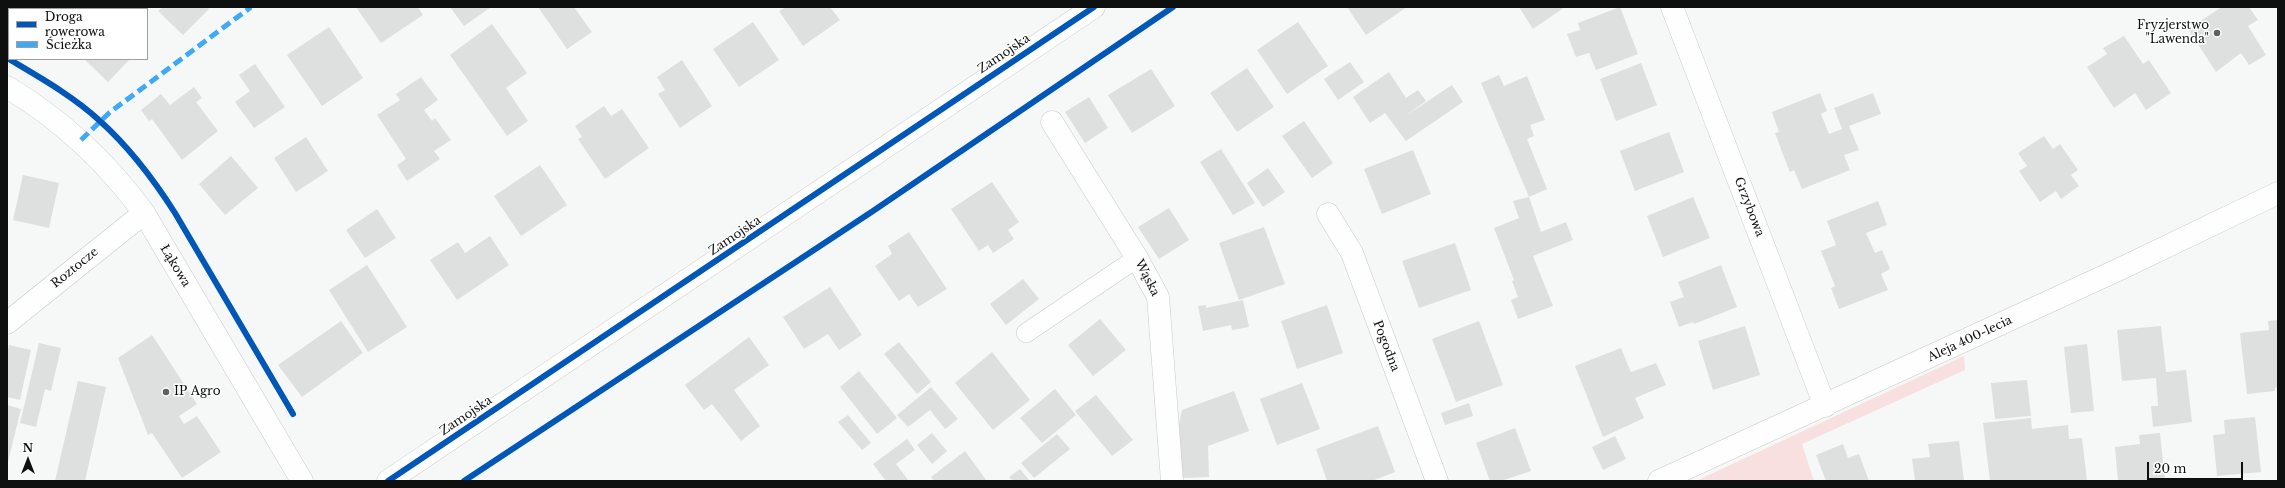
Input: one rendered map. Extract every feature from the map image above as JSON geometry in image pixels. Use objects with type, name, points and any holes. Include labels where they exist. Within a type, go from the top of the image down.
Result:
[{"type":"street","name":"Zamojska","points":[[388,481],[1094,7]]},
{"type":"street","name":"Grzybowa","points":[[1672,7],[1825,406]]},
{"type":"street","name":"Łąkowa","points":[[7,87],[55,118],[81,140],[128,191],[144,213],[302,481]]},
{"type":"street","name":"Wąska","points":[[1052,122],[1137,258],[1158,297],[1172,481]]},
{"type":"street","name":"Aleja 400-lecia","points":[[1659,481],[1825,406],[2278,193]]},
{"type":"street","name":"Roztocze","points":[[7,323],[144,213]]},
{"type":"street","name":"Pogodna","points":[[1328,214],[1352,253],[1437,481]]},
{"type":"lane","points":[[1026,333],[1137,258]]},
{"type":"shaded area","points":[[1964,356],[1965,370],[1802,444],[1814,481],[1696,481]]},
{"type":"building","points":[[63,7],[98,7],[97,8],[62,8]]},
{"type":"building","points":[[163,7],[207,7],[209,9],[183,35],[158,11]]},
{"type":"building","points":[[356,7],[418,7],[423,15],[381,43]]},
{"type":"building","points":[[450,7],[491,7],[464,26]]},
{"type":"building","points":[[538,7],[574,7],[592,32],[567,49]]},
{"type":"building","points":[[786,7],[830,7],[840,20],[803,46],[779,11]]},
{"type":"building","points":[[1347,7],[1407,7],[1366,35]]},
{"type":"building","points":[[1519,7],[1565,7],[1533,29]]},
{"type":"building","points":[[1620,7],[1638,54],[1596,70],[1589,53],[1576,57],[1567,34],[1580,30],[1578,23]]},
{"type":"building","points":[[2222,7],[2249,7],[2258,20],[2248,26],[2266,55],[2249,65],[2241,53],[2216,72],[2188,29]]},
{"type":"building","points":[[753,22],[779,60],[739,87],[713,49]]},
{"type":"building","points":[[1298,22],[1328,66],[1287,94],[1257,50]]},
{"type":"building","points":[[492,24],[527,73],[506,88],[528,121],[507,136],[450,55]]},
{"type":"building","points":[[329,27],[363,78],[322,106],[287,55]]},
{"type":"building","points":[[2124,36],[2143,64],[2149,60],[2171,93],[2146,110],[2135,93],[2114,108],[2087,67],[2107,54],[2103,48]]},
{"type":"building","points":[[85,60],[129,60],[108,82]]},
{"type":"building","points":[[682,60],[712,106],[680,128],[658,94],[665,90],[657,77]]},
{"type":"building","points":[[1350,62],[1364,82],[1338,100],[1324,79]]},
{"type":"building","points":[[1641,63],[1657,105],[1616,121],[1600,79]]},
{"type":"building","points":[[255,64],[285,107],[254,128],[235,102],[250,91],[239,75]]},
{"type":"building","points":[[1247,68],[1274,107],[1237,132],[1210,93]]},
{"type":"building","points":[[1151,69],[1175,106],[1132,133],[1108,95]]},
{"type":"building","points":[[1389,72],[1406,98],[1418,90],[1426,101],[1404,117],[1452,85],[1463,102],[1406,141],[1385,113],[1370,123],[1353,97]]},
{"type":"building","points":[[1499,75],[1504,86],[1527,76],[1545,120],[1530,125],[1534,136],[1527,139],[1547,189],[1529,197],[1481,83]]},
{"type":"building","points":[[421,77],[438,100],[424,110],[432,121],[435,118],[451,140],[434,151],[440,159],[407,181],[397,165],[406,159],[377,115],[400,100],[396,94]]},
{"type":"building","points":[[194,87],[202,98],[196,102],[218,131],[182,160],[152,119],[149,121],[141,110],[161,94],[170,105]]},
{"type":"building","points":[[1820,93],[1827,111],[1821,114],[1829,134],[1842,129],[1834,108],[1873,93],[1881,114],[1849,126],[1859,150],[1844,155],[1850,170],[1802,189],[1794,170],[1790,172],[1782,152],[1775,133],[1779,132],[1772,112]]},
{"type":"building","points":[[1089,97],[1108,128],[1085,143],[1065,112]]},
{"type":"building","points":[[604,106],[611,116],[622,109],[649,148],[605,179],[578,139],[582,137],[575,126]]},
{"type":"building","points":[[1304,121],[1333,163],[1312,178],[1282,136]]},
{"type":"building","points":[[1669,132],[1684,172],[1635,191],[1620,151]]},
{"type":"building","points":[[2044,136],[2053,149],[2060,144],[2078,170],[2071,175],[2079,186],[2061,199],[2056,191],[2040,202],[2019,171],[2027,166],[2018,153]]},
{"type":"building","points":[[306,137],[328,171],[296,192],[274,158]]},
{"type":"building","points":[[1221,149],[1255,203],[1233,215],[1200,162]]},
{"type":"building","points":[[1413,150],[1431,194],[1382,214],[1364,169]]},
{"type":"building","points":[[231,156],[258,188],[225,215],[199,184]]},
{"type":"building","points":[[540,165],[567,205],[521,236],[494,196]]},
{"type":"building","points":[[1268,168],[1285,192],[1263,207],[1247,183]]},
{"type":"building","points":[[23,175],[59,183],[49,228],[13,220]]},
{"type":"building","points":[[992,182],[1019,222],[1008,230],[1014,239],[993,253],[988,245],[979,251],[951,209]]},
{"type":"building","points":[[1529,197],[1541,232],[1566,222],[1573,240],[1533,256],[1553,306],[1518,319],[1511,300],[1518,297],[1512,281],[1514,280],[1494,228],[1519,218],[1513,201]]},
{"type":"building","points":[[1693,197],[1710,238],[1663,257],[1647,216]]},
{"type":"building","points":[[1878,201],[1887,225],[1866,233],[1875,253],[1882,250],[1890,269],[1881,274],[1888,290],[1839,309],[1831,288],[1835,286],[1821,251],[1836,245],[1827,221]]},
{"type":"building","points":[[1169,208],[1189,240],[1159,259],[1138,227]]},
{"type":"building","points":[[377,209],[396,238],[365,258],[346,230]]},
{"type":"building","points":[[1264,227],[1285,284],[1239,300],[1219,243]]},
{"type":"building","points":[[909,232],[947,289],[918,307],[909,294],[899,301],[875,266],[892,254],[888,246]]},
{"type":"building","points":[[490,236],[509,265],[457,300],[430,260],[458,242],[465,253]]},
{"type":"building","points":[[1455,243],[1471,290],[1419,308],[1402,261]]},
{"type":"building","points":[[367,265],[407,327],[368,352],[329,290]]},
{"type":"building","points":[[1721,265],[1737,307],[1694,324],[1693,322],[1679,327],[1670,302],[1684,297],[1678,282]]},
{"type":"building","points":[[1023,279],[1039,299],[1006,325],[990,304]]},
{"type":"building","points":[[830,287],[862,335],[839,350],[828,334],[804,349],[783,317]]},
{"type":"building","points":[[1243,300],[1249,327],[1232,330],[1231,325],[1203,331],[1198,306],[1206,305],[1206,308]]},
{"type":"building","points":[[1327,305],[1343,353],[1297,369],[1281,321]]},
{"type":"building","points":[[1100,319],[1126,350],[1093,376],[1068,345]]},
{"type":"building","points":[[2278,320],[2278,387],[2275,388],[2275,391],[2247,394],[2240,333],[2269,330],[2268,321]]},
{"type":"building","points":[[341,321],[363,353],[302,397],[278,365]]},
{"type":"building","points":[[1479,321],[1503,385],[1456,402],[1432,339]]},
{"type":"building","points":[[1745,326],[1760,375],[1713,390],[1698,341]]},
{"type":"building","points":[[2161,326],[2166,372],[2186,370],[2192,422],[2153,427],[2151,406],[2158,406],[2156,378],[2122,381],[2117,330]]},
{"type":"building","points":[[152,335],[197,404],[179,416],[184,424],[197,416],[221,452],[182,478],[152,433],[148,435],[118,358]]},
{"type":"building","points":[[749,337],[769,365],[734,390],[760,426],[741,441],[712,404],[704,410],[685,385]]},
{"type":"building","points":[[899,342],[931,382],[917,394],[884,354]]},
{"type":"building","points":[[39,343],[61,348],[51,391],[45,389],[36,427],[20,423]]},
{"type":"building","points":[[2087,344],[2094,411],[2071,413],[2064,347]]},
{"type":"building","points":[[9,345],[31,350],[20,400],[7,397],[7,356]]},
{"type":"building","points":[[1621,348],[1631,372],[1656,363],[1666,385],[1635,398],[1644,418],[1603,437],[1575,366]]},
{"type":"building","points":[[992,352],[1030,400],[993,430],[955,383]]},
{"type":"building","points":[[859,371],[897,418],[877,434],[840,387]]},
{"type":"building","points":[[2027,380],[2031,416],[1995,419],[1991,383]]},
{"type":"building","points":[[78,381],[106,387],[85,481],[55,481]]},
{"type":"building","points":[[1302,383],[1320,429],[1277,445],[1260,399]]},
{"type":"building","points":[[931,387],[958,419],[945,429],[930,410],[908,427],[897,415]]},
{"type":"building","points":[[1055,389],[1076,415],[1042,443],[1020,418]]},
{"type":"building","points":[[1234,391],[1249,431],[1208,446],[1209,477],[1180,478],[1179,423],[1182,410]]},
{"type":"building","points":[[1096,395],[1133,440],[1112,456],[1075,411]]},
{"type":"building","points":[[1469,403],[1473,416],[1445,425],[1441,413]]},
{"type":"building","points":[[7,405],[21,409],[8,462],[7,462]]},
{"type":"building","points":[[848,415],[871,443],[862,450],[838,422]]},
{"type":"building","points":[[2255,417],[2261,472],[2217,476],[2213,435],[2225,434],[2224,420]]},
{"type":"building","points":[[2031,418],[2032,429],[2068,425],[2069,439],[2082,438],[2087,481],[1990,481],[1983,423]]},
{"type":"building","points":[[1378,426],[1395,472],[1372,481],[1327,481],[1316,449]]},
{"type":"building","points":[[1515,428],[1531,471],[1501,481],[1490,481],[1476,443]]},
{"type":"building","points":[[932,433],[947,451],[932,464],[917,445]]},
{"type":"building","points":[[2160,433],[2165,481],[2118,481],[2115,447],[2140,444],[2139,435]]},
{"type":"building","points":[[1057,434],[1070,449],[1034,478],[1021,463]]},
{"type":"building","points":[[1615,436],[1626,459],[1603,470],[1592,447]]},
{"type":"building","points":[[907,439],[915,450],[896,464],[909,481],[886,481],[873,464]]},
{"type":"building","points":[[1959,441],[1964,481],[1915,481],[1912,459],[1930,457],[1928,444]]},
{"type":"building","points":[[1843,444],[1848,458],[1859,454],[1869,481],[1826,481],[1816,455]]},
{"type":"building","points":[[965,451],[987,481],[934,481],[931,477]]},
{"type":"building","points":[[1020,469],[1030,481],[1013,481],[1009,477]]},
{"type":"marked path","points":[[81,140],[109,113],[251,7]]},
{"type":"cycle path","points":[[388,481],[1094,7]]},
{"type":"cycle path","points":[[464,481],[873,211],[1173,7]]},
{"type":"cycle path","points":[[10,60],[79,103],[111,131],[141,165],[159,188],[175,213],[293,414]]},
{"type":"place","name":"Fryzjerstwo \"Lawenda\"","points":[[2217,33]]},
{"type":"place","name":"IP Agro","points":[[166,392]]}]
